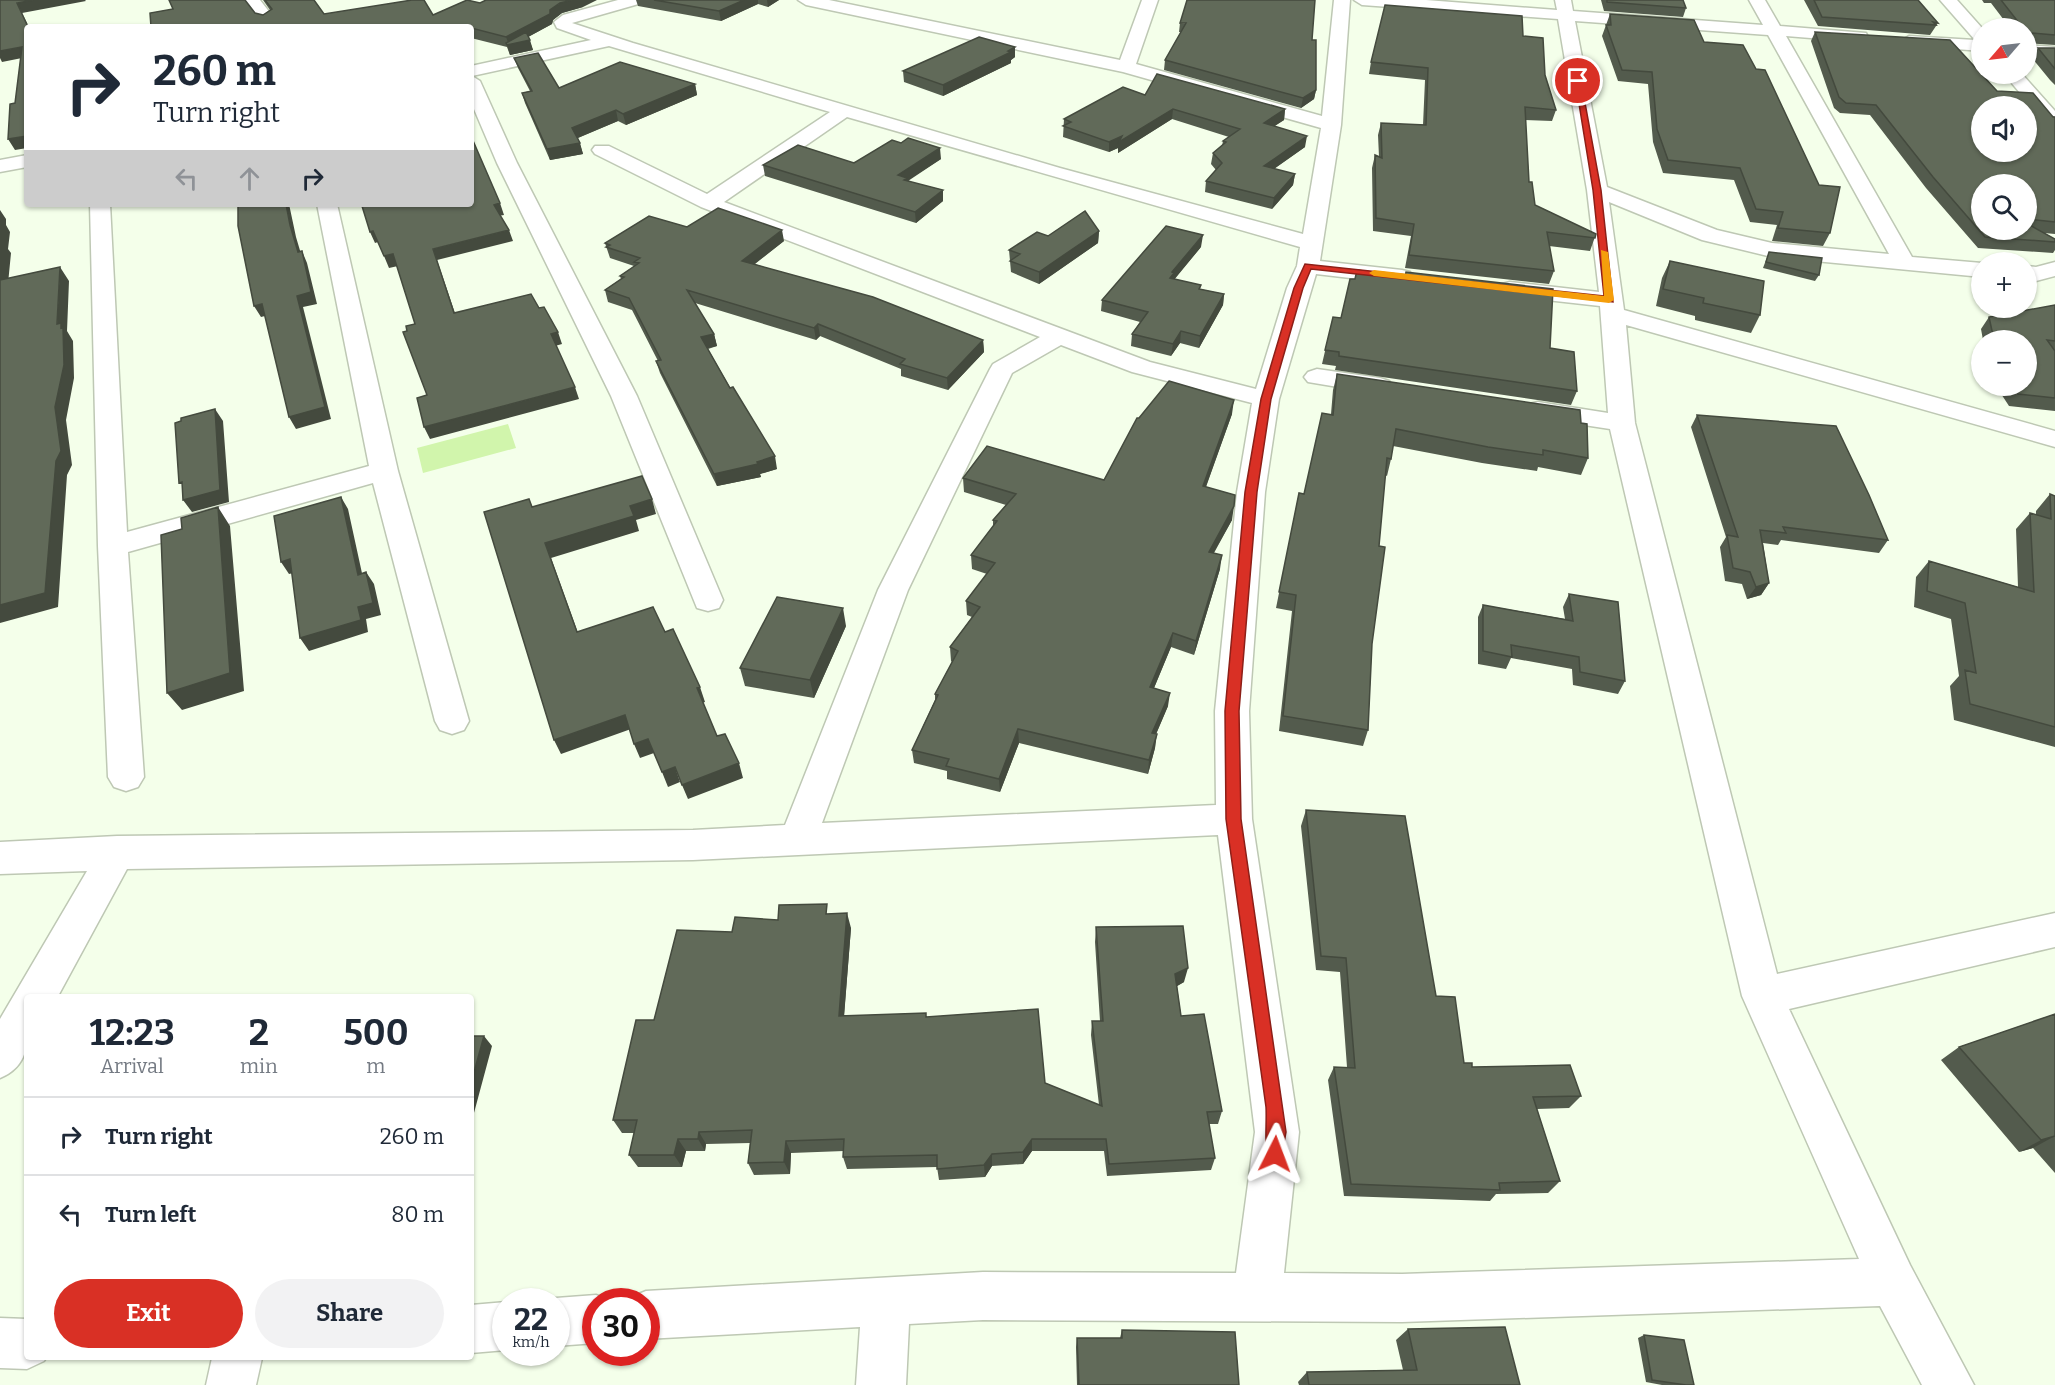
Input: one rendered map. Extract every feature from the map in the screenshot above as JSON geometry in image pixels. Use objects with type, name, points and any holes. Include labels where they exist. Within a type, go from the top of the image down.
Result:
[{"type":"street","points":[[252,0],[266,18]]},
{"type":"street","points":[[636,0],[562,22],[563,25],[610,41],[1053,172],[1310,254],[1427,280]]},
{"type":"street","points":[[806,0],[1126,68],[1332,125]]},
{"type":"street","points":[[1126,68],[1150,0]]},
{"type":"street","points":[[1257,1297],[1277,1132],[1234,819],[1232,711],[1251,492],[1266,399],[1310,254],[1332,125],[1342,0]]},
{"type":"street","points":[[1362,0],[1564,8],[1773,30],[1971,45]]},
{"type":"street","points":[[1757,0],[1905,264]]},
{"type":"street","points":[[1948,0],[1971,26]]},
{"type":"street","points":[[1564,8],[1597,190],[1622,423],[1762,996],[1893,1282],[1949,1385]]},
{"type":"street","points":[[474,70],[610,41]]},
{"type":"street","points":[[2037,51],[2055,52]]},
{"type":"street","points":[[2022,84],[2055,122]]},
{"type":"street","points":[[474,88],[507,163],[624,396],[708,600]]},
{"type":"street","points":[[708,203],[846,110]]},
{"type":"street","points":[[602,150],[708,203],[1059,336],[1142,367],[1266,399]]},
{"type":"street","points":[[0,166],[24,162]]},
{"type":"street","points":[[1597,190],[1710,235],[1772,250],[1971,269]]},
{"type":"street","points":[[100,207],[113,546],[126,777]]},
{"type":"street","points":[[328,207],[384,471],[452,721]]},
{"type":"street","points":[[2037,274],[2055,269]]},
{"type":"street","points":[[1484,286],[1611,307],[2055,439]]},
{"type":"street","points":[[798,840],[893,590],[1002,369],[1059,336]]},
{"type":"street","points":[[1317,377],[1399,389]]},
{"type":"street","points":[[1516,407],[1622,423]]},
{"type":"street","points":[[113,546],[384,471]]},
{"type":"street","points":[[0,858],[117,852],[693,845],[1234,819]]},
{"type":"street","points":[[37,994],[117,852]]},
{"type":"street","points":[[1762,996],[2055,930]]},
{"type":"street","points":[[0,1058],[24,1016]]},
{"type":"street","points":[[660,1314],[983,1296],[1402,1298],[1893,1282]]},
{"type":"street","points":[[881,1385],[886,1301]]},
{"type":"street","points":[[474,1329],[492,1327]]},
{"type":"street","points":[[0,1343],[24,1344]]},
{"type":"street","points":[[231,1385],[237,1360]]},
{"type":"green space","points":[[508,424],[516,448],[423,473],[417,448]]},
{"type":"building","points":[[0,0],[33,0],[17,3],[27,24],[24,24],[24,136],[8,139],[10,104],[15,103],[22,47],[0,51]]},
{"type":"building","points":[[169,0],[245,0],[255,13],[263,15],[272,9],[265,0],[314,0],[324,14],[424,0],[433,15],[467,0],[480,3],[486,0],[572,0],[560,3],[550,10],[550,14],[506,37],[474,29],[474,24],[151,24],[150,13],[173,9]]},
{"type":"building","points":[[654,0],[744,0],[719,11]]},
{"type":"building","points":[[1187,0],[1315,0],[1312,40],[1316,40],[1316,90],[1303,98],[1165,60],[1186,23],[1180,23]]},
{"type":"building","points":[[1607,0],[1683,0],[1686,8],[1607,2]]},
{"type":"building","points":[[1814,0],[1918,0],[1938,23],[1933,22],[1936,25],[1822,17]]},
{"type":"building","points":[[2001,0],[2055,0],[2055,35],[2037,33],[2037,18],[2015,18]]},
{"type":"building","points":[[1385,5],[1522,16],[1523,36],[1543,38],[1545,75],[1556,110],[1525,107],[1529,182],[1532,182],[1535,205],[1596,234],[1595,238],[1547,232],[1554,271],[1409,255],[1414,224],[1376,218],[1375,155],[1382,158],[1381,123],[1426,125],[1428,68],[1371,62]]},
{"type":"building","points":[[1610,14],[1694,20],[1704,42],[1743,45],[1756,69],[1765,70],[1819,185],[1840,187],[1830,233],[1778,228],[1783,212],[1756,209],[1740,168],[1668,160],[1657,129],[1652,72],[1622,70],[1606,25],[1611,25]]},
{"type":"building","points":[[526,32],[530,40],[507,45],[506,43]]},
{"type":"building","points":[[1815,32],[1950,40],[1971,63],[1971,84],[1991,84],[1997,91],[2033,93],[2036,96],[1971,96],[1971,162],[2037,162],[2037,98],[2055,117],[2055,222],[2037,220],[2037,174],[1971,174],[1971,221],[1876,105],[1846,103],[1839,97]]},
{"type":"building","points":[[979,37],[1015,47],[1008,51],[1011,52],[943,85],[903,71]]},
{"type":"building","points":[[2038,48],[2055,48],[2055,69]]},
{"type":"building","points":[[538,53],[559,88],[620,62],[695,84],[623,114],[616,110],[572,128],[580,143],[547,149],[522,93],[532,91],[514,58]]},
{"type":"building","points":[[1157,74],[1285,109],[1264,123],[1307,136],[1264,166],[1295,174],[1274,198],[1206,181],[1222,163],[1213,153],[1226,142],[1223,141],[1240,129],[1173,109],[1119,142],[1122,136],[1109,142],[1063,126],[1071,122],[1064,119],[1123,87],[1145,95]]},
{"type":"building","points":[[908,138],[940,148],[898,175],[907,178],[904,180],[943,190],[915,212],[763,165],[798,145],[854,163],[892,140],[901,143]]},
{"type":"building","points":[[474,143],[500,203],[494,205],[509,230],[433,249],[454,313],[531,294],[539,308],[544,307],[558,332],[551,334],[575,387],[424,427],[417,398],[427,395],[403,332],[407,331],[406,326],[415,324],[393,254],[384,256],[373,231],[370,232],[362,207],[474,207]]},
{"type":"building","points":[[238,207],[287,207],[298,252],[302,251],[311,292],[297,296],[325,407],[289,417],[262,304],[254,306],[238,226]]},
{"type":"building","points":[[718,208],[782,230],[742,261],[873,297],[983,340],[947,378],[900,364],[905,359],[818,324],[814,328],[687,290],[714,334],[701,337],[730,388],[733,387],[775,456],[757,462],[758,464],[714,474],[656,361],[661,360],[629,298],[605,290],[624,277],[620,276],[639,263],[634,262],[640,258],[606,247],[610,245],[605,243],[649,216],[687,227]]},
{"type":"building","points":[[1085,211],[1099,231],[1039,272],[1010,261],[1020,254],[1009,250],[1037,232],[1048,236]]},
{"type":"building","points":[[1166,226],[1203,235],[1172,272],[1174,273],[1170,278],[1201,285],[1199,289],[1224,294],[1200,336],[1181,331],[1173,344],[1132,334],[1148,312],[1102,300]]},
{"type":"building","points":[[2037,229],[2055,239],[2055,242],[2027,240],[2037,240]]},
{"type":"building","points":[[1769,252],[1822,258],[1819,275],[1766,262]]},
{"type":"building","points":[[1670,261],[1764,281],[1760,315],[1703,303],[1704,298],[1663,289]]},
{"type":"building","points":[[60,267],[57,324],[61,323],[61,328],[63,327],[64,365],[55,407],[61,451],[56,461],[45,593],[0,605],[0,280]]},
{"type":"building","points":[[1357,270],[1405,277],[1406,272],[1553,289],[1550,348],[1574,352],[1577,391],[1339,356],[1339,352],[1325,350],[1333,317],[1341,318],[1350,279],[1355,279]]},
{"type":"building","points":[[2055,305],[2055,341],[2047,340],[2055,351],[2055,398],[2036,396],[2037,330],[1992,330],[1989,318],[2037,318],[2037,308]]},
{"type":"building","points":[[1337,374],[1580,410],[1581,423],[1587,424],[1588,458],[1543,450],[1543,455],[1488,447],[1396,429],[1391,459],[1387,458],[1379,546],[1385,547],[1372,644],[1368,730],[1283,716],[1296,595],[1279,592],[1299,493],[1304,494],[1322,413],[1333,415]]},
{"type":"building","points":[[1169,381],[1234,400],[1203,486],[1235,495],[1234,506],[1209,552],[1222,555],[1196,641],[1173,633],[1150,687],[1170,693],[1152,733],[1157,734],[1149,760],[1018,729],[999,779],[946,766],[949,759],[912,750],[938,695],[935,694],[958,651],[950,647],[980,607],[966,601],[995,563],[971,555],[997,521],[993,520],[1016,494],[963,478],[987,446],[1104,480],[1137,418]]},
{"type":"building","points":[[215,409],[220,490],[183,500],[182,482],[179,483],[175,423],[181,421],[181,418]]},
{"type":"building","points":[[1697,415],[1836,426],[1888,540],[1783,527],[1786,533],[1760,530],[1769,583],[1756,587],[1750,572],[1733,568],[1727,535],[1738,537]]},
{"type":"building","points":[[642,476],[652,499],[630,506],[634,516],[545,543],[577,632],[653,607],[665,632],[673,629],[700,687],[697,688],[717,736],[725,734],[739,763],[682,785],[675,767],[662,772],[648,739],[634,744],[625,715],[554,740],[484,512],[529,499],[532,507]]},
{"type":"building","points":[[2050,494],[2055,496],[2055,727],[1970,704],[1965,670],[1976,673],[1965,603],[1927,591],[1929,561],[2034,592],[2030,513],[2051,519]]},
{"type":"building","points":[[341,497],[358,575],[366,572],[373,603],[358,607],[361,620],[300,638],[290,559],[281,562],[274,516]]},
{"type":"building","points":[[218,507],[230,673],[167,693],[161,535],[182,529],[181,518]]},
{"type":"building","points":[[1569,594],[1618,602],[1625,681],[1580,672],[1579,657],[1511,645],[1512,657],[1483,651],[1483,605],[1573,621]]},
{"type":"building","points":[[777,597],[843,608],[810,680],[740,668]]},
{"type":"building","points":[[1306,810],[1405,816],[1436,996],[1455,997],[1464,1063],[1472,1063],[1472,1067],[1570,1065],[1581,1096],[1533,1097],[1560,1181],[1499,1183],[1500,1190],[1351,1184],[1334,1067],[1355,1068],[1346,958],[1321,956]]},
{"type":"building","points":[[827,904],[826,914],[847,913],[839,1016],[926,1013],[926,1017],[1038,1009],[1045,1083],[1102,1106],[1092,1021],[1103,1021],[1096,927],[1183,926],[1188,968],[1175,974],[1181,1016],[1204,1014],[1222,1111],[1207,1112],[1215,1158],[1109,1164],[1106,1139],[1032,1139],[1023,1152],[992,1154],[984,1165],[937,1169],[937,1155],[843,1157],[844,1139],[786,1141],[784,1162],[748,1163],[752,1130],[699,1132],[698,1139],[678,1139],[674,1155],[629,1155],[637,1120],[613,1120],[636,1020],[654,1020],[677,930],[732,932],[735,917],[778,920],[779,905]]},
{"type":"building","points":[[2055,1014],[2055,1136],[2041,1140],[1959,1047]]},
{"type":"building","points":[[474,1036],[484,1036],[474,1072]]},
{"type":"building","points":[[1505,1327],[1520,1385],[1309,1385],[1307,1372],[1417,1370],[1408,1329]]},
{"type":"building","points":[[1122,1330],[1235,1332],[1239,1385],[1079,1385],[1077,1338],[1122,1338]]},
{"type":"building","points":[[1644,1335],[1684,1340],[1694,1385],[1652,1380]]},
{"type":"slow traffic","points":[[1374,273],[1609,300],[1604,252]]},
{"type":"route","points":[[1275,1154],[1277,1132],[1275,1107],[1234,819],[1232,711],[1251,492],[1266,399],[1298,288],[1308,266],[1609,300],[1597,190],[1578,81]]}]
